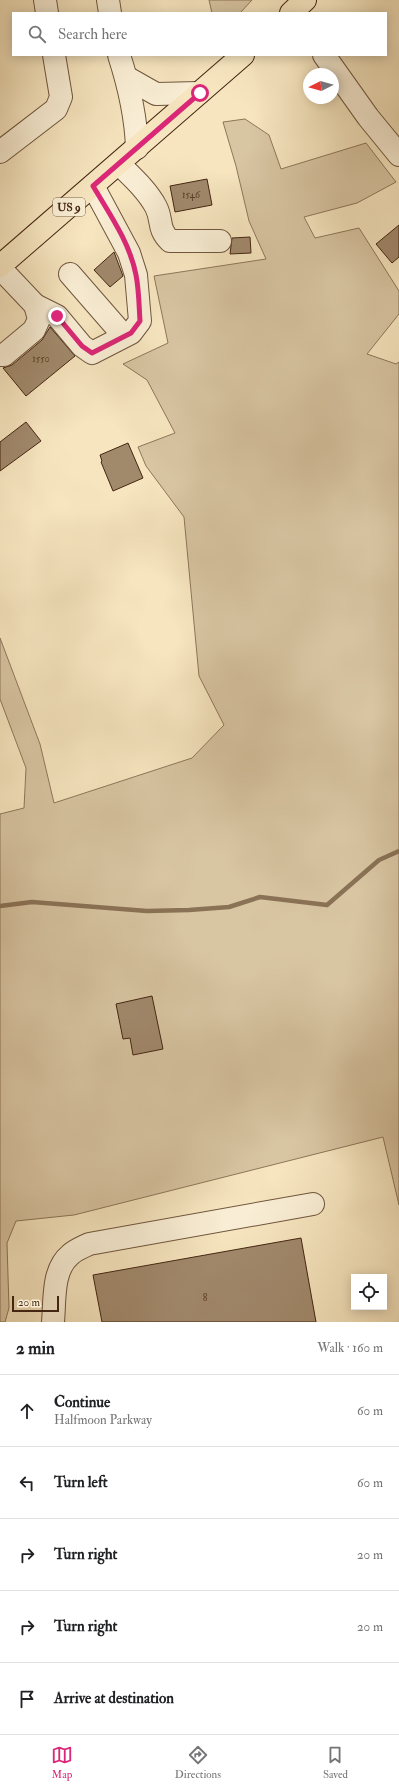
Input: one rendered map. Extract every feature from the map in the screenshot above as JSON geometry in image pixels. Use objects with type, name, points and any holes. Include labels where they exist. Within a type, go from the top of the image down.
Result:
[{"type":"main road","points":[[292,12],[305,0]]},
{"type":"main road","name":"US 9","points":[[0,267],[242,56]]},
{"type":"lane","points":[[45,0],[47,12]]},
{"type":"lane","points":[[108,0],[110,12]]},
{"type":"lane","points":[[0,152],[56,109],[61,97],[54,56]]},
{"type":"lane","points":[[119,56],[126,77],[135,117],[137,148]]},
{"type":"lane","points":[[325,56],[368,117],[399,155]]},
{"type":"lane","points":[[126,77],[156,94],[200,93]]},
{"type":"lane","points":[[119,164],[149,194],[157,208],[162,233],[170,241],[220,241]]},
{"type":"lane","points":[[0,267],[36,305],[57,316],[82,346],[92,353],[131,333],[140,321],[136,275],[129,253],[93,186]]},
{"type":"lane","points":[[70,274],[124,336]]},
{"type":"lane","points":[[1,356],[34,330],[39,319],[36,305]]},
{"type":"lane","points":[[53,1322],[57,1280],[60,1266],[70,1254],[89,1244],[313,1204]]},
{"type":"shaded area","points":[[209,0],[252,0],[241,12],[212,12]]},
{"type":"shaded area","points":[[245,119],[269,135],[281,169],[366,143],[396,182],[357,203],[304,217],[315,238],[359,228],[399,291],[399,314],[367,354],[396,364],[399,362],[399,1205],[383,1137],[74,1215],[16,1221],[7,1243],[9,1308],[5,1322],[0,1322],[0,814],[24,808],[26,768],[0,699],[0,638],[40,744],[54,803],[192,758],[224,725],[199,676],[184,517],[146,466],[138,447],[175,433],[147,380],[123,364],[168,343],[154,276],[266,259],[249,221],[236,166],[223,122]]},
{"type":"building","points":[[207,179],[212,205],[175,212],[170,186]]},
{"type":"building","points":[[399,225],[399,257],[392,263],[376,244]]},
{"type":"building","points":[[250,237],[251,253],[230,254],[232,238]]},
{"type":"building","points":[[114,252],[123,276],[110,287],[94,270]]},
{"type":"building","points":[[50,327],[75,356],[26,396],[3,368],[12,365],[42,340]]},
{"type":"building","points":[[26,422],[41,441],[0,471],[0,442]]},
{"type":"building","points":[[128,443],[143,478],[113,491],[101,462],[100,455]]},
{"type":"building","points":[[152,996],[163,1049],[133,1055],[130,1038],[123,1039],[116,1004]]},
{"type":"building","points":[[301,1238],[316,1322],[102,1322],[93,1275]]},
{"type":"waterway","points":[[0,906],[32,902],[147,911],[189,910],[229,907],[260,897],[327,905],[379,860],[399,851]]},
{"type":"route","points":[[57,316],[82,346],[92,353],[131,333],[140,321],[136,275],[129,253],[93,186],[200,93]]}]
